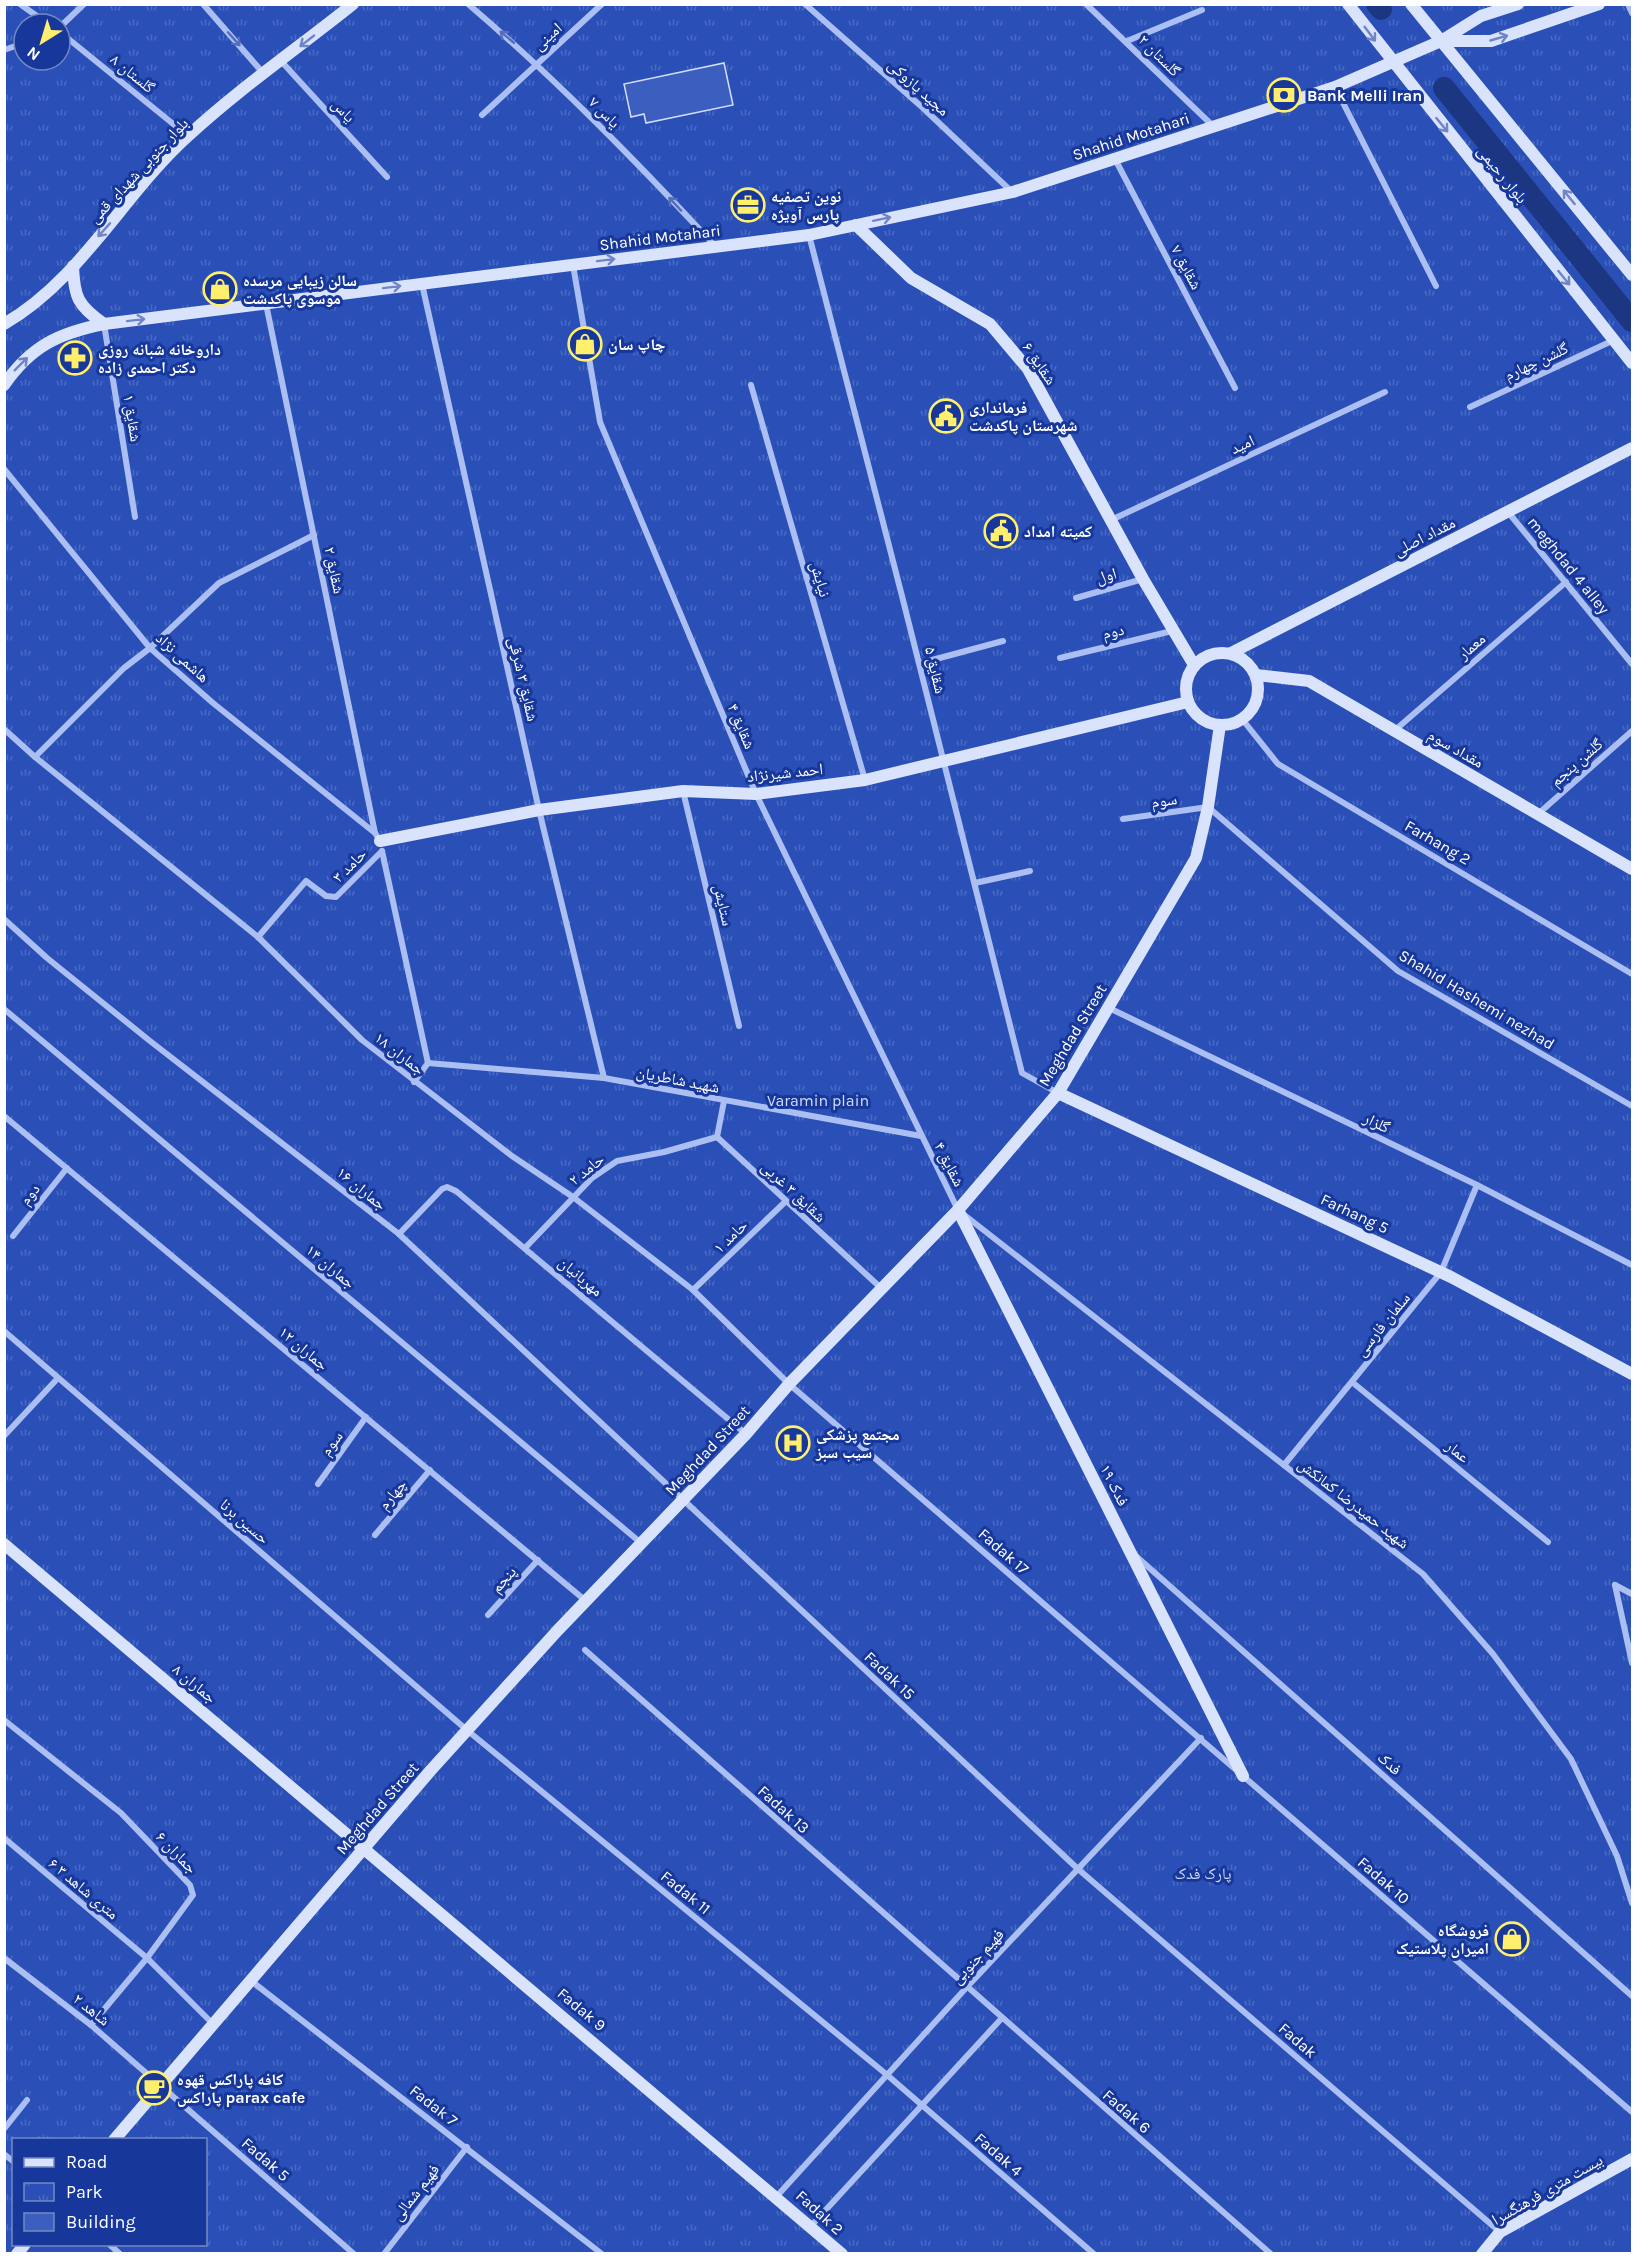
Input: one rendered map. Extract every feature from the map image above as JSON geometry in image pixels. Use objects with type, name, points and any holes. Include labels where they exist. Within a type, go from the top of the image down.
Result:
[{"type":"main road","name":"بلوار جنوبی شهدای قمی","points":[[7,322],[43,296],[73,266],[188,136],[353,4]]},
{"type":"main road","name":"بلوار رحیمی","points":[[1348,4],[1632,363]]},
{"type":"main road","points":[[1412,4],[1632,275]]},
{"type":"main road","name":"Shahid Motahari","points":[[4,385],[40,346],[71,331],[104,324],[809,235],[1013,192],[1335,87],[1441,41],[1481,16],[1518,4]]},
{"type":"main road","points":[[1441,41],[1491,40],[1599,4]]},
{"type":"main road","name":"شقایق ۶","points":[[856,225],[911,278],[990,324],[1028,369],[1110,521],[1172,631],[1194,665]]},
{"type":"main road","points":[[73,266],[74,291],[80,303],[104,324]]},
{"type":"main road","name":"مقداد اصلی","points":[[1231,653],[1632,448]]},
{"type":"main road","points":[[1231,653],[1250,665],[1256,675],[1259,687],[1257,700],[1242,719],[1220,725],[1206,722],[1195,714],[1188,702],[1185,689],[1187,676],[1194,665],[1211,654],[1231,653]]},
{"type":"main road","name":"مقداد سوم","points":[[1256,675],[1309,681],[1632,869]]},
{"type":"main road","name":"احمد شیرنژاد","points":[[379,842],[539,810],[683,790],[756,794],[865,780],[1188,702]]},
{"type":"main road","name":"Meghdad Street","points":[[115,2138],[249,1980],[468,1731],[641,1543],[746,1434],[789,1384],[958,1210],[1058,1093],[1197,858],[1208,807],[1220,725]]},
{"type":"main road","name":"Farhang 5","points":[[1058,1093],[1441,1272],[1632,1374]]},
{"type":"main road","name":"فدک ۱۹","points":[[958,1210],[1243,1776]]},
{"type":"main road","name":"جماران ۸","points":[[4,1544],[365,1847]]},
{"type":"main road","name":"Fadak 9","points":[[365,1847],[777,2196]]},
{"type":"main road","name":"بیست متری فرهنگسرا","points":[[1482,2253],[1500,2232],[1632,2159]]},
{"type":"main road","name":"Fadak 2","points":[[777,2196],[842,2253]]},
{"type":"street","points":[[72,16],[84,4]]},
{"type":"street","points":[[203,4],[265,74]]},
{"type":"street","name":"یاس ۷","points":[[468,4],[537,63],[634,160],[715,247]]},
{"type":"street","name":"امینی","points":[[482,115],[602,4]]},
{"type":"street","name":"مجید پازوکی","points":[[805,4],[923,108],[1013,192]]},
{"type":"street","name":"گلستان ۲","points":[[1086,4],[1213,126]]},
{"type":"street","points":[[1628,4],[1632,13]]},
{"type":"street","points":[[1127,41],[1202,10]]},
{"type":"street","name":"گلستان ۸","points":[[72,42],[188,136]]},
{"type":"street","name":"یاس","points":[[281,61],[387,177]]},
{"type":"street","points":[[1335,87],[1436,286]]},
{"type":"street","name":"شقایق ۷","points":[[1115,159],[1235,388]]},
{"type":"street","name":"شقایق ۵","points":[[809,235],[921,663],[942,760],[1022,1073],[1058,1093]]},
{"type":"street","name":"شقایق ۴","points":[[573,265],[600,422],[756,794],[958,1210]]},
{"type":"street","name":"شقایق ۳ شرقی","points":[[422,284],[539,810],[604,1078]]},
{"type":"street","name":"شقایق ۲","points":[[266,303],[379,842],[428,1063]]},
{"type":"street","name":"شقایق ۱","points":[[104,324],[135,517]]},
{"type":"street","name":"گلشن چهارم","points":[[1470,407],[1614,340]]},
{"type":"street","name":"نیایش","points":[[751,385],[865,780]]},
{"type":"street","name":"امید","points":[[1110,521],[1385,392]]},
{"type":"street","name":"هاشمی نژاد","points":[[4,469],[150,648],[379,842]]},
{"type":"street","name":"meghdad 4 alley","points":[[1508,512],[1632,664]]},
{"type":"street","points":[[35,757],[124,668],[150,648],[219,583],[314,534]]},
{"type":"street","name":"اول","points":[[1076,598],[1143,579]]},
{"type":"street","name":"معمار","points":[[1394,731],[1566,582]]},
{"type":"street","name":"دوم","points":[[1060,658],[1172,631]]},
{"type":"street","points":[[921,663],[1004,641]]},
{"type":"street","name":"Farhang 2","points":[[1242,719],[1278,764],[1632,974]]},
{"type":"street","name":"جماران ۱۸","points":[[4,729],[35,757],[258,937],[362,1040],[414,1082],[512,1156],[573,1197],[693,1290],[789,1384]]},
{"type":"street","name":"گلشن پنجم","points":[[1537,814],[1632,731]]},
{"type":"street","name":"ستایش","points":[[683,790],[739,1026]]},
{"type":"street","name":"سوم","points":[[1123,819],[1208,807]]},
{"type":"street","name":"Shahid Hashemi nezhad","points":[[1208,807],[1398,970],[1632,1106]]},
{"type":"street","name":"حامد ۳","points":[[258,937],[306,881],[326,896],[336,897],[379,842]]},
{"type":"street","points":[[975,884],[1030,871]]},
{"type":"street","name":"جماران ۱۶","points":[[4,919],[47,958],[150,1041],[399,1234],[683,1500]]},
{"type":"street","name":"گلزار","points":[[1109,1008],[1477,1185],[1632,1265]]},
{"type":"street","name":"جماران ۱۴","points":[[4,1010],[641,1543]]},
{"type":"street","points":[[414,1082],[428,1063]]},
{"type":"street","name":"شهید شاطریان","points":[[428,1063],[604,1078],[921,1136]]},
{"type":"street","points":[[717,1137],[724,1101]]},
{"type":"street","name":"جماران ۱۲","points":[[4,1116],[587,1601]]},
{"type":"street","name":"حامد ۲","points":[[526,1247],[592,1178],[617,1161],[664,1152],[717,1137]]},
{"type":"street","name":"شقایق ۳ غربی","points":[[717,1137],[881,1288]]},
{"type":"street","name":"دوم","points":[[13,1236],[67,1168]]},
{"type":"street","name":"سلمان فارسی","points":[[1284,1465],[1441,1272],[1477,1185]]},
{"type":"street","name":"مهربانیان","points":[[399,1234],[442,1189],[447,1187],[526,1247],[746,1434]]},
{"type":"street","name":"حامد ۱","points":[[693,1290],[785,1202]]},
{"type":"street","name":"شهید حمیدرضا کمانکش","points":[[958,1210],[1423,1574],[1493,1654],[1571,1759],[1617,1856],[1632,1904]]},
{"type":"street","name":"حسین برنا","points":[[4,1331],[468,1731]]},
{"type":"street","points":[[4,1436],[58,1378]]},
{"type":"street","name":"عمار","points":[[1352,1382],[1548,1542]]},
{"type":"street","name":"Fadak 17","points":[[789,1384],[1201,1738]]},
{"type":"street","name":"سوم","points":[[318,1484],[366,1417]]},
{"type":"street","name":"چهارم","points":[[375,1535],[430,1470]]},
{"type":"street","name":"Fadak 15","points":[[683,1500],[1078,1869]]},
{"type":"street","name":"فدک","points":[[1130,1550],[1632,1996]]},
{"type":"street","name":"پنجم","points":[[488,1615],[538,1560]]},
{"type":"street","points":[[1632,1594],[1615,1585],[1632,1663]]},
{"type":"street","name":"Fadak 13","points":[[585,1650],[966,1988]]},
{"type":"street","name":"جماران ۶","points":[[4,1720],[121,1813],[190,1886],[194,1895],[187,1907],[147,1958]]},
{"type":"street","name":"Fadak 11","points":[[468,1731],[886,2074]]},
{"type":"street","name":"Fadak 10","points":[[1201,1738],[1632,2112]]},
{"type":"street","name":"فهیم جنوبی","points":[[777,2196],[886,2074],[1201,1738]]},
{"type":"street","name":"۶ متری شاهد ۳","points":[[4,1838],[147,1958]]},
{"type":"street","name":"Fadak","points":[[1078,1869],[1500,2232]]},
{"type":"street","name":"شاهد ۲","points":[[4,1958],[91,2025],[160,2084]]},
{"type":"street","points":[[91,2025],[147,1958],[213,2024]]},
{"type":"street","name":"Fadak 7","points":[[249,1980],[602,2253]]},
{"type":"street","name":"Fadak 6","points":[[966,1988],[1271,2253]]},
{"type":"street","points":[[811,2226],[1001,2019]]},
{"type":"street","name":"Fadak 4","points":[[886,2074],[1094,2253]]},
{"type":"street","name":"Fadak 5","points":[[160,2084],[354,2253]]},
{"type":"street","points":[[4,2129],[27,2100]]},
{"type":"street","name":"فهیم شمالی","points":[[384,2253],[467,2147]]},
{"type":"green space","name":"Varamin plain","points":[[5,5],[1632,5],[1632,2253],[5,2254]]},
{"type":"building","points":[[724,63],[733,105],[646,123],[644,114],[631,117],[624,84]]},
{"type":"waterway","points":[[1377,4],[1381,9]]},
{"type":"waterway","points":[[1444,88],[1632,321]]},
{"type":"place","name":"Bank Melli Iran","points":[[1284,95]]},
{"type":"place","name":"نوین تصفیه پارس آویژه","points":[[748,205]]},
{"type":"place","name":"سالن زیبایی مرسده موسوی پاکدشت","points":[[220,289]]},
{"type":"place","name":"چاپ سان","points":[[585,344]]},
{"type":"place","name":"داروخانه شبانه روزی دکتر احمدی زاده","points":[[75,358]]},
{"type":"place","name":"فرمانداری شهرستان پاکدشت","points":[[946,416]]},
{"type":"place","name":"کمیته امداد","points":[[1001,531]]},
{"type":"place","name":"مجتمع پزشکی سیب سبز","points":[[793,1443]]},
{"type":"place","name":"فروشگاه امیران پلاستیک","points":[[1512,1939]]},
{"type":"place","name":"کافه پاراکس قهوه پاراکس parax cafe","points":[[154,2088]]},
{"type":"park label","name":"پارک فدک","points":[[1203,1873]]}]
